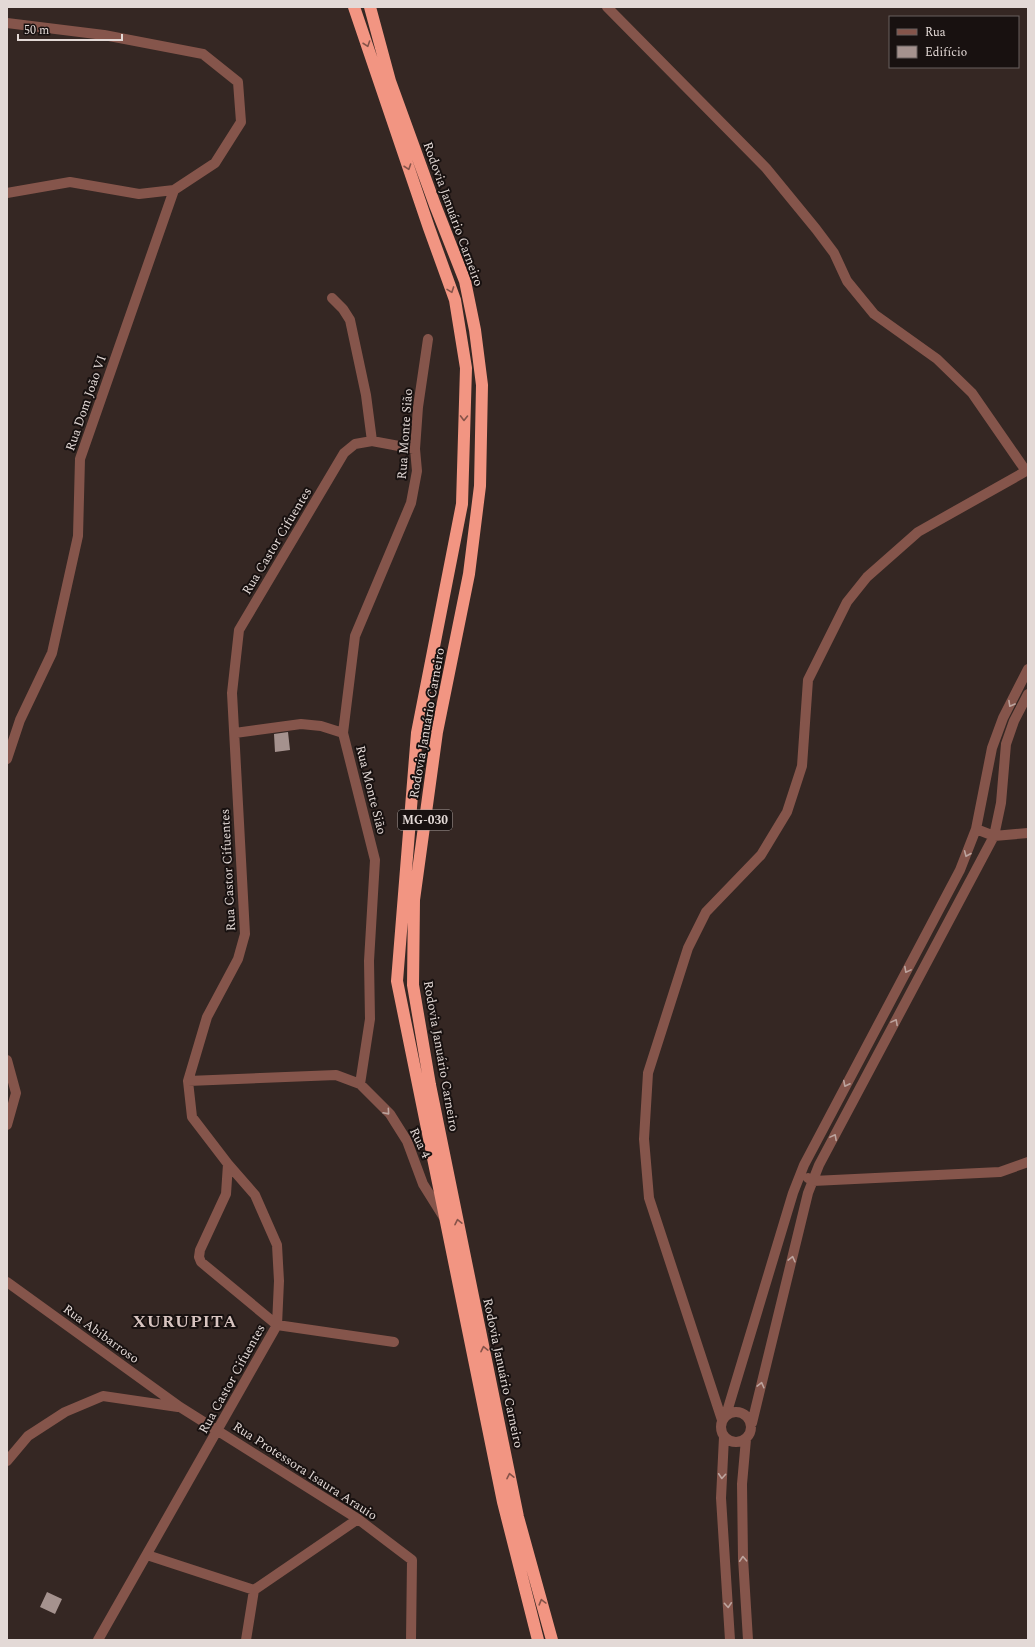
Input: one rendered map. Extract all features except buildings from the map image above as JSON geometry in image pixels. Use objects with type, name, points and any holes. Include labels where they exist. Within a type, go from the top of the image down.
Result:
[{"type":"highway","name":"Rodovia Januário Carneiro","points":[[354,7],[455,300],[466,368],[462,504],[417,733],[397,981],[503,1502],[538,1640]]},
{"type":"highway","name":"Rodovia Januário Carneiro","points":[[370,7],[390,80],[435,205],[465,281],[475,330],[482,385],[480,486],[469,574],[437,732],[415,892],[413,985],[430,1085],[518,1517],[552,1640]]},
{"type":"street","points":[[607,7],[766,168],[834,253],[847,281],[874,314],[937,359],[972,393],[1027,471],[918,532],[867,577],[847,602],[808,680],[802,766],[787,812],[761,855],[706,912],[688,948],[648,1073],[644,1139],[649,1198],[724,1417]]},
{"type":"street","points":[[7,23],[104,35],[203,54],[238,82],[241,122],[215,163],[174,190],[138,194],[70,182],[7,193]]},
{"type":"street","name":"Rua Dom João VI","points":[[7,759],[20,720],[52,653],[78,536],[80,459],[174,190]]},
{"type":"street","points":[[332,298],[343,309],[350,320],[366,395],[372,441]]},
{"type":"street","name":"Rua Monte Sião","points":[[360,1084],[370,1019],[369,961],[375,860],[343,733],[355,636],[411,503],[417,471],[414,449],[418,407],[428,339]]},
{"type":"street","name":"Rua Castor Cifuentes","points":[[98,1640],[277,1325],[279,1281],[277,1245],[255,1195],[228,1164],[192,1116],[188,1081],[207,1017],[238,960],[245,934],[232,693],[239,630],[344,453],[355,444],[372,441],[414,449]]},
{"type":"street","points":[[730,1640],[721,1498],[724,1437],[721,1428],[724,1417],[801,1173],[844,1087],[960,870],[976,829],[992,748],[1003,718],[1028,669]]},
{"type":"street","points":[[748,1640],[743,1558],[742,1484],[746,1439],[751,1432],[808,1193],[820,1165],[994,836],[1001,803],[1006,744],[1014,721],[1028,694]]},
{"type":"street","points":[[235,733],[301,724],[321,726],[343,733]]},
{"type":"street","points":[[976,829],[994,836],[1028,833]]},
{"type":"street","points":[[7,1062],[16,1093],[7,1126]]},
{"type":"street","points":[[188,1081],[336,1075],[360,1084]]},
{"type":"street","name":"Rua 4","points":[[360,1084],[390,1114],[407,1141],[423,1184],[446,1220]]},
{"type":"street","points":[[801,1173],[813,1181],[1000,1172],[1028,1162]]},
{"type":"street","points":[[228,1164],[226,1194],[200,1250],[199,1257],[201,1262],[277,1325],[394,1342]]},
{"type":"street","name":"Rua Abibarroso","points":[[7,1282],[180,1407]]},
{"type":"street","points":[[7,1461],[28,1436],[65,1412],[103,1396],[180,1407]]},
{"type":"street","name":"Rua Protessora Isaura Arauio","points":[[180,1407],[358,1519],[412,1560],[411,1640]]},
{"type":"street","points":[[724,1417],[736,1411],[746,1414],[752,1423]]},
{"type":"street","points":[[724,1437],[735,1442],[746,1439]]},
{"type":"street","points":[[246,1640],[254,1590],[358,1519]]},
{"type":"street","points":[[147,1555],[254,1590]]},
{"type":"district","name":"XURUPITA","points":[[185,1322]]}]
